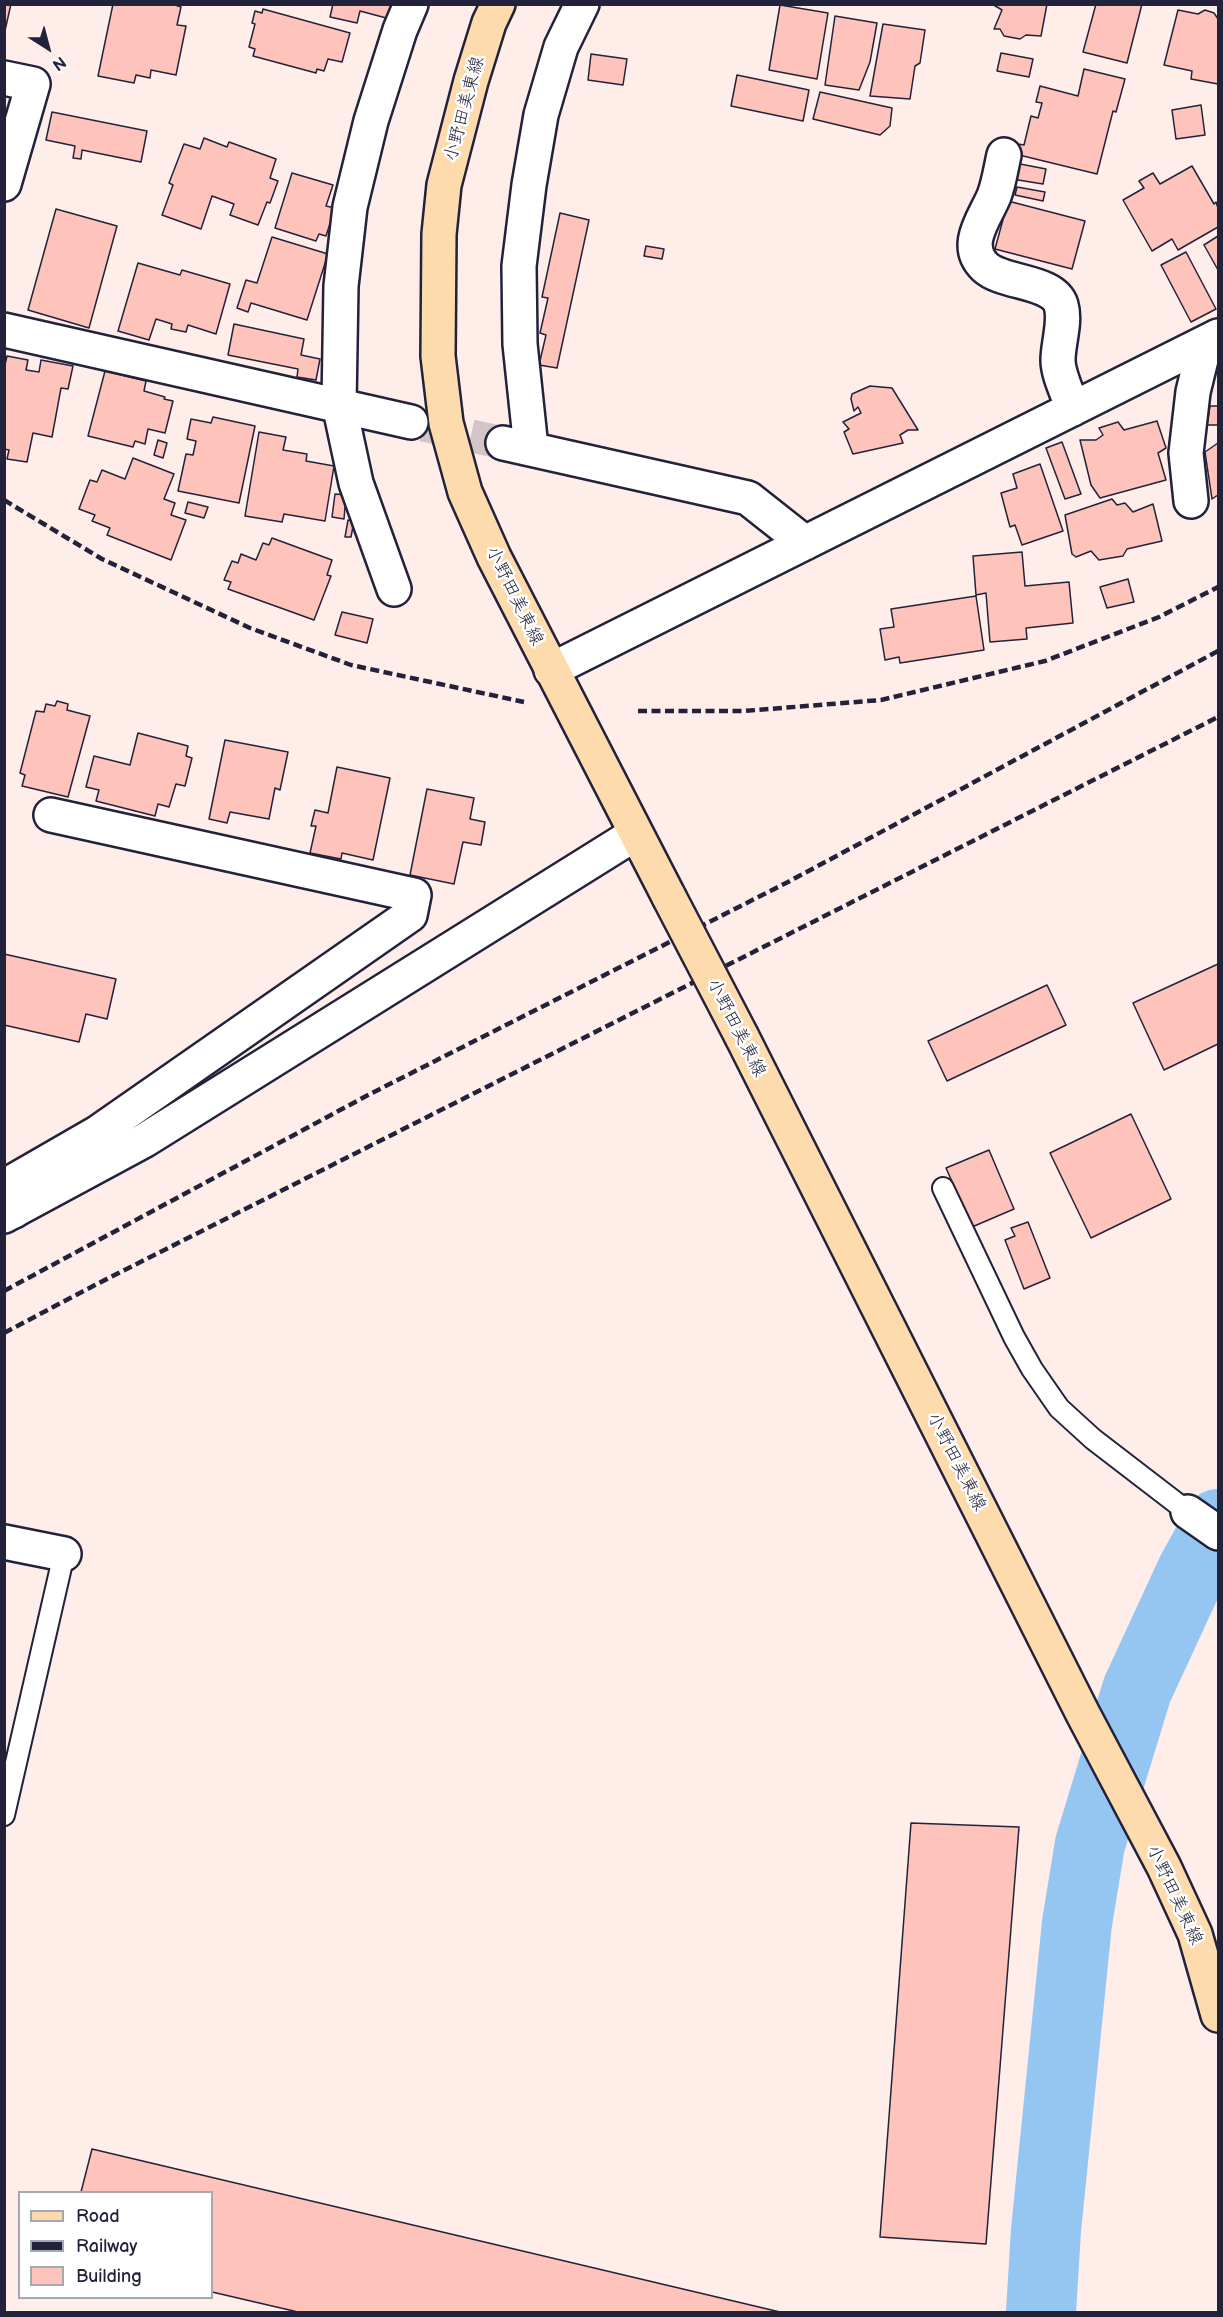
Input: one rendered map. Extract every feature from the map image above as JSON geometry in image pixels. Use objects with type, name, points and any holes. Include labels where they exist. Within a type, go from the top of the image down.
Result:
[{"type":"main road","name":"小野田美東線","points":[[498,4],[489,23],[471,81],[444,185],[439,234],[438,356],[446,423],[465,492],[494,557],[551,670],[742,1037],[1083,1714],[1164,1867],[1195,1934],[1218,2015]]},
{"type":"street","points":[[394,588],[356,483],[339,404],[341,286],[350,207],[371,121],[400,30],[411,4]]},
{"type":"street","points":[[582,4],[561,47],[544,104],[527,196],[519,266],[520,344],[517,446],[748,498],[805,543]]},
{"type":"street","points":[[4,78],[33,84],[4,184]]},
{"type":"street","points":[[1004,155],[995,194],[975,237],[976,253],[985,267],[999,275],[1051,291],[1061,304],[1062,323],[1058,363],[1073,409]]},
{"type":"street","points":[[4,330],[411,422]]},
{"type":"street","points":[[551,670],[1211,339]]},
{"type":"street","points":[[1191,501],[1186,453],[1193,392],[1211,339]]},
{"type":"street","points":[[9,1214],[12,1182],[97,1132],[410,915],[414,895],[51,815]]},
{"type":"street","points":[[9,1214],[145,1140],[635,834]]},
{"type":"street","points":[[1188,1512],[1218,1533]]},
{"type":"street","points":[[4,1542],[64,1554]]},
{"type":"lane","points":[[943,1188],[1014,1337],[1032,1369],[1059,1408],[1093,1439],[1188,1512]]},
{"type":"lane","points":[[4,1815],[64,1554]]},
{"type":"building","points":[[4,4],[11,4],[4,35]]},
{"type":"building","points":[[113,4],[172,4],[181,7],[177,25],[186,26],[176,75],[151,70],[150,78],[136,75],[134,83],[98,76]]},
{"type":"building","points":[[333,4],[395,4],[390,19],[360,11],[357,23],[330,17]]},
{"type":"building","points":[[992,4],[1047,4],[1041,36],[1026,35],[1020,39],[1004,36],[1000,29],[994,29],[1002,10]]},
{"type":"building","points":[[1096,4],[1142,4],[1127,63],[1083,52]]},
{"type":"building","points":[[780,5],[828,13],[817,79],[769,70]]},
{"type":"building","points":[[263,9],[350,33],[342,62],[328,59],[324,71],[317,69],[316,73],[253,56],[255,49],[249,47],[255,24],[252,23],[255,11],[262,13]]},
{"type":"building","points":[[1178,10],[1198,14],[1205,10],[1214,13],[1218,19],[1218,84],[1191,79],[1192,71],[1164,65]]},
{"type":"building","points":[[835,16],[877,23],[870,62],[859,90],[825,85]]},
{"type":"building","points":[[883,24],[925,30],[920,63],[915,66],[910,99],[870,96]]},
{"type":"building","points":[[1001,53],[1033,59],[1029,77],[997,71]]},
{"type":"building","points":[[591,54],[627,59],[623,85],[588,80]]},
{"type":"building","points":[[1084,69],[1125,79],[1116,112],[1113,111],[1097,174],[1015,154],[1018,144],[1024,145],[1031,116],[1038,118],[1042,103],[1036,102],[1040,86],[1078,96]]},
{"type":"building","points":[[737,75],[809,90],[803,121],[731,106]]},
{"type":"building","points":[[820,92],[892,108],[890,126],[880,135],[813,119]]},
{"type":"building","points":[[1201,105],[1205,135],[1176,139],[1172,110]]},
{"type":"building","points":[[52,112],[147,131],[141,162],[82,150],[81,159],[73,158],[75,146],[46,140]]},
{"type":"building","points":[[204,138],[227,147],[229,142],[276,159],[270,178],[278,181],[270,203],[267,202],[258,225],[230,215],[234,204],[212,196],[201,229],[162,215],[173,185],[169,183],[184,144],[200,149]]},
{"type":"building","points":[[1015,163],[1046,169],[1043,184],[1012,179]]},
{"type":"building","points":[[1192,166],[1214,204],[1216,202],[1218,227],[1178,250],[1172,239],[1152,251],[1123,200],[1144,188],[1139,181],[1153,173],[1160,184]]},
{"type":"building","points":[[292,173],[333,185],[326,206],[335,208],[326,236],[319,234],[316,241],[275,228]]},
{"type":"building","points":[[1017,187],[1045,192],[1043,201],[1015,195]]},
{"type":"building","points":[[1008,201],[1085,221],[1072,269],[995,249]]},
{"type":"building","points":[[56,209],[117,226],[89,328],[28,310]]},
{"type":"building","points":[[560,213],[589,220],[557,368],[539,365],[546,335],[540,333],[548,298],[542,297]]},
{"type":"building","points":[[1218,236],[1218,270],[1204,245]]},
{"type":"building","points":[[272,237],[328,254],[307,320],[251,303],[248,312],[237,308],[246,280],[257,283]]},
{"type":"building","points":[[646,246],[664,249],[662,259],[644,256]]},
{"type":"building","points":[[1186,252],[1216,309],[1191,322],[1161,265]]},
{"type":"building","points":[[138,263],[180,275],[182,270],[230,284],[216,334],[188,325],[186,332],[171,329],[172,324],[156,319],[149,340],[118,331]]},
{"type":"building","points":[[234,324],[304,339],[301,355],[320,359],[316,380],[297,377],[298,369],[228,355]]},
{"type":"building","points":[[7,356],[28,360],[26,370],[39,372],[41,360],[73,366],[68,389],[61,388],[52,437],[33,433],[27,462],[7,459],[9,450],[4,449],[4,369]]},
{"type":"building","points":[[105,371],[146,381],[144,391],[173,401],[165,433],[148,429],[145,444],[135,441],[133,447],[88,436]]},
{"type":"building","points":[[870,386],[892,388],[918,430],[908,430],[900,435],[903,443],[853,454],[844,432],[849,429],[843,422],[861,413],[858,407],[854,411],[852,394]]},
{"type":"building","points":[[1210,406],[1218,406],[1218,425],[1207,425]]},
{"type":"building","points":[[213,417],[255,426],[239,503],[178,491],[186,454],[193,455],[196,441],[187,439],[191,419],[211,423]]},
{"type":"building","points":[[1157,421],[1166,448],[1158,453],[1166,480],[1100,498],[1091,485],[1080,440],[1096,440],[1103,435],[1099,428],[1118,422],[1124,430]]},
{"type":"building","points":[[259,432],[286,437],[283,450],[307,454],[306,461],[334,466],[325,521],[284,514],[282,522],[245,516]]},
{"type":"building","points":[[158,440],[167,443],[163,458],[154,455]]},
{"type":"building","points":[[1062,442],[1081,494],[1065,499],[1046,448]]},
{"type":"building","points":[[1218,443],[1218,495],[1212,499],[1205,452]]},
{"type":"building","points":[[133,458],[174,474],[164,499],[175,503],[171,515],[186,520],[171,560],[107,535],[110,528],[92,521],[95,515],[79,509],[90,480],[97,482],[102,470],[125,479]]},
{"type":"building","points":[[1040,464],[1063,531],[1022,545],[1015,525],[1010,527],[1001,493],[1017,488],[1013,474]]},
{"type":"building","points":[[335,494],[346,495],[344,519],[332,517]]},
{"type":"building","points":[[1112,499],[1117,505],[1125,503],[1133,512],[1153,504],[1162,541],[1127,549],[1123,556],[1099,560],[1091,551],[1076,557],[1072,554],[1065,515]]},
{"type":"building","points":[[188,502],[208,507],[204,518],[185,513]]},
{"type":"building","points":[[348,520],[354,521],[351,537],[345,537]]},
{"type":"building","points":[[272,538],[332,560],[327,575],[331,576],[314,620],[228,589],[231,582],[224,580],[232,561],[238,563],[241,554],[256,560],[263,543],[269,545]]},
{"type":"building","points":[[1022,552],[1025,586],[1069,582],[1073,623],[1026,628],[1027,639],[990,642],[986,593],[976,595],[973,556]]},
{"type":"building","points":[[1128,579],[1134,602],[1107,608],[1100,587]]},
{"type":"building","points":[[976,596],[984,650],[900,663],[899,657],[885,660],[880,629],[894,627],[891,609]]},
{"type":"building","points":[[342,612],[373,619],[367,643],[335,635]]},
{"type":"building","points":[[57,701],[68,704],[67,710],[90,716],[68,797],[22,786],[25,775],[20,773],[36,711],[44,712],[46,704],[55,706]]},
{"type":"building","points":[[138,733],[188,746],[186,756],[192,758],[185,786],[176,784],[169,807],[158,804],[155,816],[96,801],[99,790],[86,787],[94,756],[130,765]]},
{"type":"building","points":[[225,740],[288,752],[280,790],[275,788],[269,819],[230,812],[227,823],[209,819]]},
{"type":"building","points":[[337,767],[390,778],[373,860],[342,853],[341,859],[310,853],[316,826],[311,826],[315,810],[328,813]]},
{"type":"building","points":[[427,789],[474,798],[470,819],[485,822],[481,845],[463,842],[454,884],[410,875]]},
{"type":"building","points":[[4,954],[116,979],[107,1019],[86,1014],[79,1042],[4,1025]]},
{"type":"building","points":[[1218,964],[1218,1044],[1164,1070],[1133,1003]]},
{"type":"building","points":[[1047,985],[1066,1025],[947,1081],[928,1041]]},
{"type":"building","points":[[1131,1114],[1171,1199],[1091,1238],[1050,1153]]},
{"type":"building","points":[[989,1150],[1014,1209],[972,1227],[946,1168]]},
{"type":"building","points":[[1028,1222],[1050,1278],[1024,1289],[1005,1240],[1015,1236],[1011,1228]]},
{"type":"building","points":[[911,1823],[1019,1827],[986,2244],[880,2237]]},
{"type":"building","points":[[92,2149],[780,2312],[298,2312],[213,2292],[213,2191],[81,2191]]},
{"type":"waterway","points":[[1041,2312],[1046,2230],[1077,1923],[1090,1844],[1137,1690],[1192,1571],[1218,1524]]},
{"type":"tunnel","points":[[423,425],[503,443]]},
{"type":"railway","points":[[4,500],[102,559],[250,628],[351,665],[524,702]]},
{"type":"railway","points":[[638,711],[744,711],[881,700],[1045,661],[1159,617],[1218,587]]},
{"type":"railway","points":[[4,1291],[370,1094],[788,882],[1218,651]]},
{"type":"railway","points":[[4,1333],[1218,717]]}]
